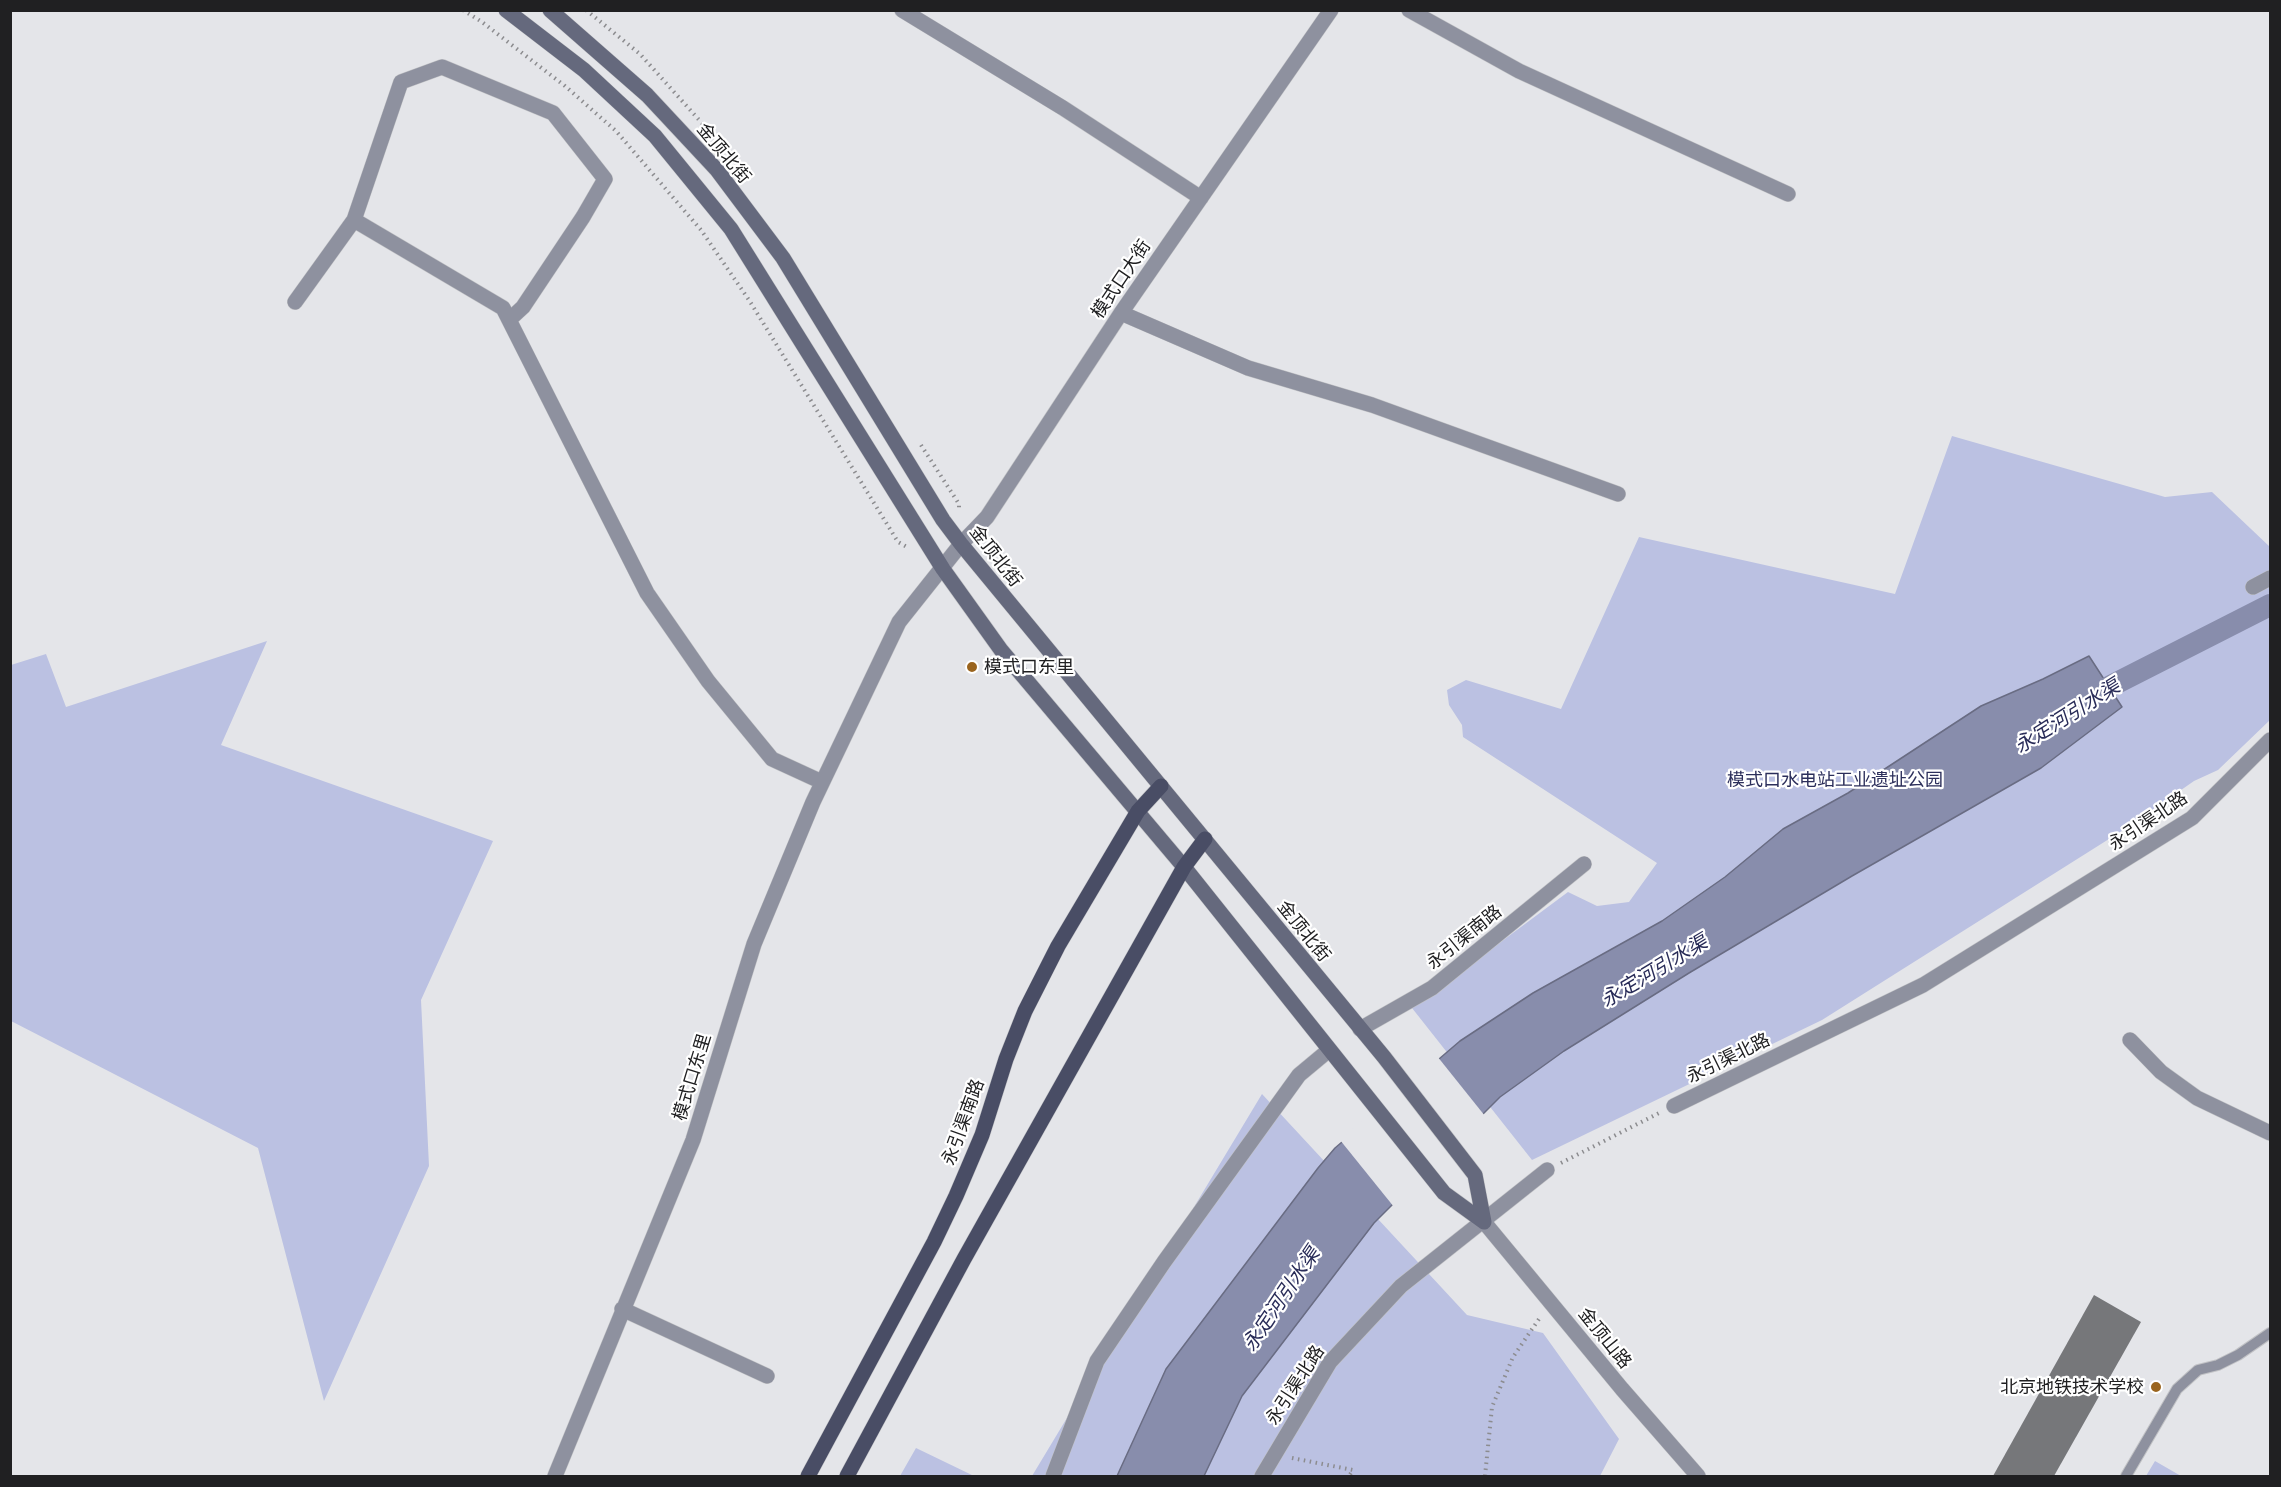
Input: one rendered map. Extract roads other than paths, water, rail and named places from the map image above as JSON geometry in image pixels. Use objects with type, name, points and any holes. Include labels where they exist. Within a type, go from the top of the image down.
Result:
[{"type":"main road","points":[[506,10],[584,70],[655,136],[731,229],[943,569],[1001,650],[1184,867],[1444,1193],[1484,1222]]},
{"type":"main road","name":"金顶北街","points":[[550,10],[647,95],[717,170],[783,258],[937,510],[961,544],[1384,1057],[1475,1175],[1484,1222]]},
{"type":"main road","name":"永引渠南路","points":[[808,1476],[934,1242],[956,1196],[982,1135],[1024,1011],[1058,946],[1138,811],[1161,786]]},
{"type":"main road","points":[[847,1476],[964,1259],[1184,867],[1205,839]]},
{"type":"street","points":[[902,10],[1063,108],[1201,198]]},
{"type":"street","name":"模式口大街","points":[[943,569],[961,544],[987,517],[1121,313],[1331,10]]},
{"type":"street","points":[[1408,10],[1520,71],[1788,194]]},
{"type":"street","points":[[295,302],[354,220],[401,82],[442,67],[553,113],[605,179],[583,217],[523,307],[509,320]]},
{"type":"street","points":[[354,220],[503,308],[647,593],[708,681],[772,759],[822,782]]},
{"type":"street","points":[[1121,313],[1248,368],[1372,405],[1618,494]]},
{"type":"street","name":"模式口东里","points":[[555,1476],[693,1140],[754,945],[822,782],[899,622],[943,569]]},
{"type":"street","points":[[2253,587],[2271,578]]},
{"type":"street","name":"永引渠北路","points":[[1674,1106],[1923,985],[2192,818],[2271,740]]},
{"type":"street","name":"永引渠南路","points":[[1360,1029],[1432,988],[1584,864]]},
{"type":"street","points":[[2130,1040],[2161,1072],[2197,1098],[2271,1133]]},
{"type":"street","points":[[1053,1476],[1097,1361],[1164,1262],[1299,1075],[1329,1050]]},
{"type":"street","name":"永引渠北路","points":[[1262,1476],[1330,1362],[1401,1287],[1547,1170]]},
{"type":"street","name":"金顶山路","points":[[1484,1222],[1622,1389],[1698,1476]]},
{"type":"street","points":[[622,1309],[767,1376]]},
{"type":"lane","points":[[2126,1476],[2177,1389],[2198,1370],[2218,1365],[2238,1355],[2271,1333]]},
{"type":"water","points":[[2089,656],[2122,707],[2041,768],[1689,973],[1564,1051],[1500,1097],[1374,1223],[1242,1396],[1204,1476],[1117,1476],[1166,1369],[1318,1168],[1335,1148],[1460,1041],[1533,993],[1662,921],[1725,877],[1783,829],[1848,793],[1981,706]]},
{"type":"waterway","name":"永定河引水渠","points":[[2083,702],[2270,605]]},
{"type":"place","name":"模式口东里","points":[[972,667]]},
{"type":"place","name":"北京地铁技术学校","points":[[2156,1387]]},
{"type":"park label","name":"模式口水电站工业遗址公园","points":[[1835,780]]}]
